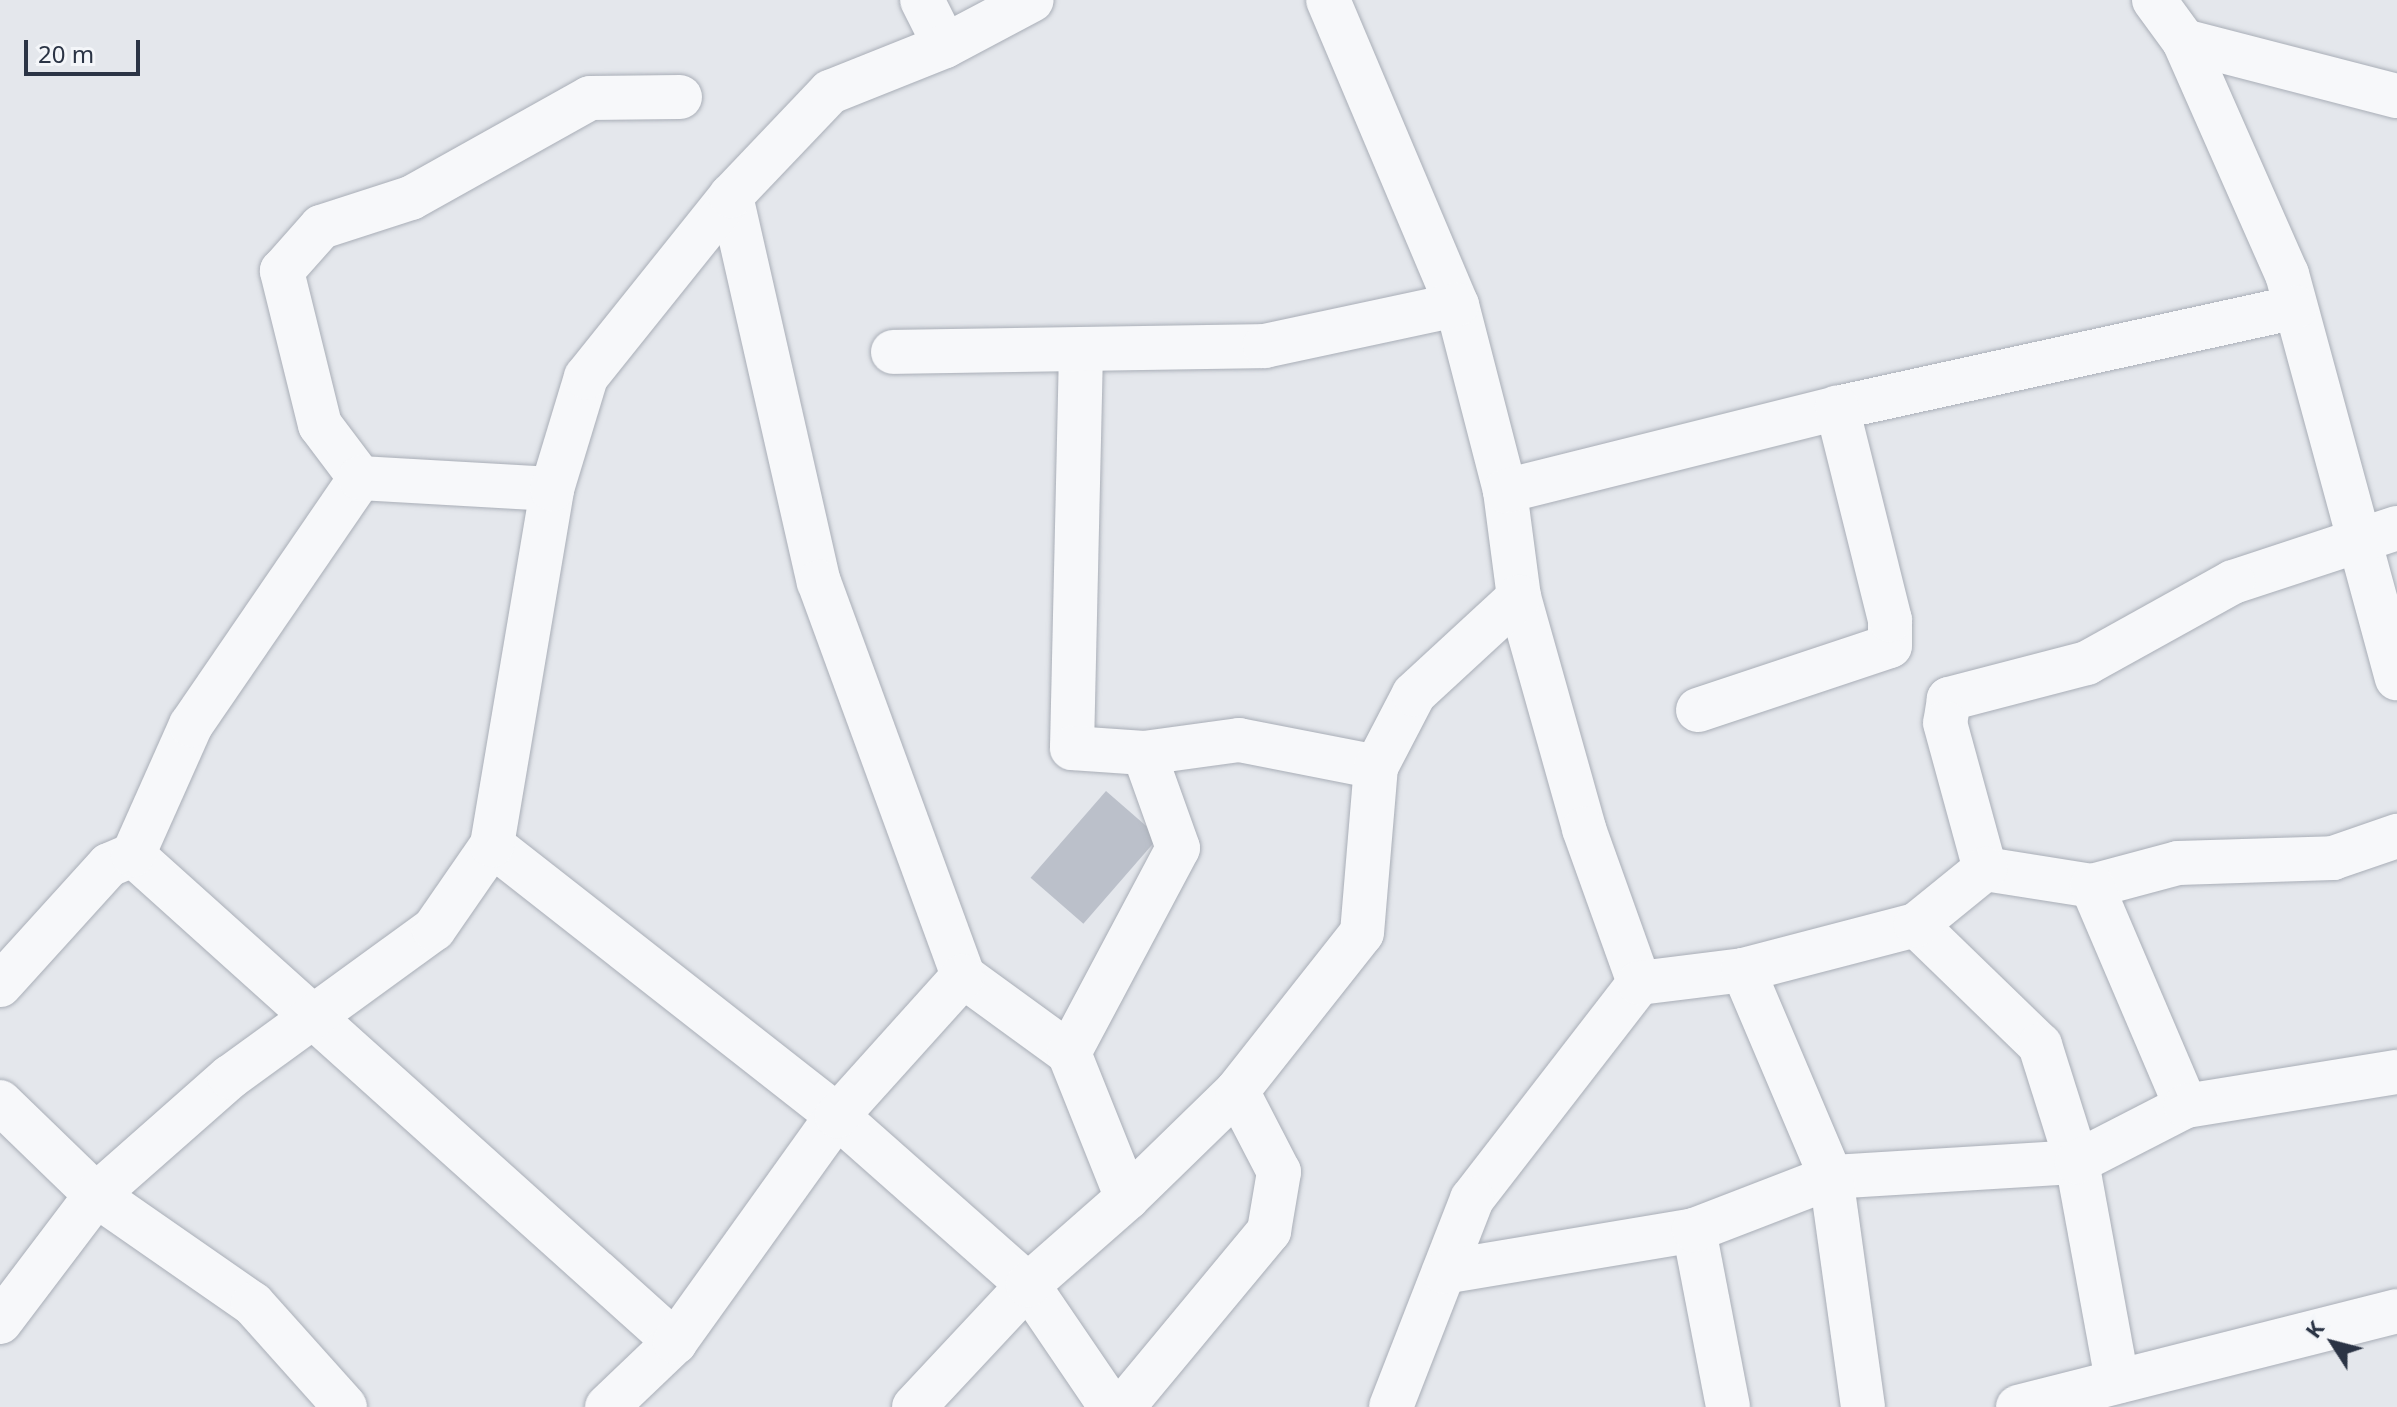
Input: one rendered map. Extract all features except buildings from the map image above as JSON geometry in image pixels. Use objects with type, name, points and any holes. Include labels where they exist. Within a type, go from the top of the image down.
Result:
[{"type":"street","points":[[922,0],[945,46]]},
{"type":"street","points":[[0,1322],[96,1195],[230,1077],[315,1020],[434,929],[492,845],[552,489],[586,377],[731,196],[830,92],[945,46],[1032,0]]},
{"type":"street","points":[[1328,0],[1457,305],[1505,491],[1519,597],[1584,829],[1639,983]]},
{"type":"street","points":[[2154,0],[2184,41],[2287,274],[2295,307],[2377,533],[2397,678]]},
{"type":"street","points":[[2184,41],[2397,96]]},
{"type":"street","points":[[552,489],[360,478],[320,425],[282,271],[321,227],[411,198],[590,98],[680,97]]},
{"type":"street","points":[[731,196],[819,582],[963,976],[1069,1053],[1127,1198]]},
{"type":"street","points":[[893,352],[1265,346],[1457,305]]},
{"type":"street","points":[[1505,491],[1837,408],[2295,307]]},
{"type":"street","points":[[1081,351],[1072,748],[1144,753],[1239,740],[1376,767]]},
{"type":"street","points":[[1698,710],[1890,646],[1890,620],[1837,408]]},
{"type":"street","points":[[0,985],[109,865],[133,855],[191,725],[360,478]]},
{"type":"street","points":[[1985,869],[1945,723],[1949,699],[2087,663],[2233,582],[2377,533]]},
{"type":"street","points":[[914,1407],[1028,1285],[1127,1198],[1237,1091],[1362,933],[1376,767],[1414,694],[1519,597]]},
{"type":"street","points":[[1069,1053],[1178,848],[1144,753]]},
{"type":"street","points":[[1391,1407],[1472,1199],[1639,983],[1743,970],[1916,925],[1985,869],[2092,886],[2178,863],[2333,858],[2397,836]]},
{"type":"street","points":[[492,845],[837,1116],[1028,1285],[1111,1407]]},
{"type":"street","points":[[133,855],[675,1342]]},
{"type":"street","points":[[2092,886],[2186,1106]]},
{"type":"street","points":[[1916,925],[2040,1045],[2077,1162],[2117,1381]]},
{"type":"street","points":[[1743,970],[1831,1177],[1863,1407]]},
{"type":"street","points":[[628,1399],[675,1342],[837,1116],[963,976]]},
{"type":"street","points":[[1444,1272],[1694,1230],[1831,1177],[2077,1162],[2186,1106],[2397,1072]]},
{"type":"street","points":[[1123,1407],[1269,1231],[1279,1172],[1237,1091]]},
{"type":"street","points":[[0,1102],[96,1195],[253,1304],[345,1407]]},
{"type":"street","points":[[1694,1230],[1728,1407]]},
{"type":"street","points":[[2018,1407],[2397,1311]]}]
